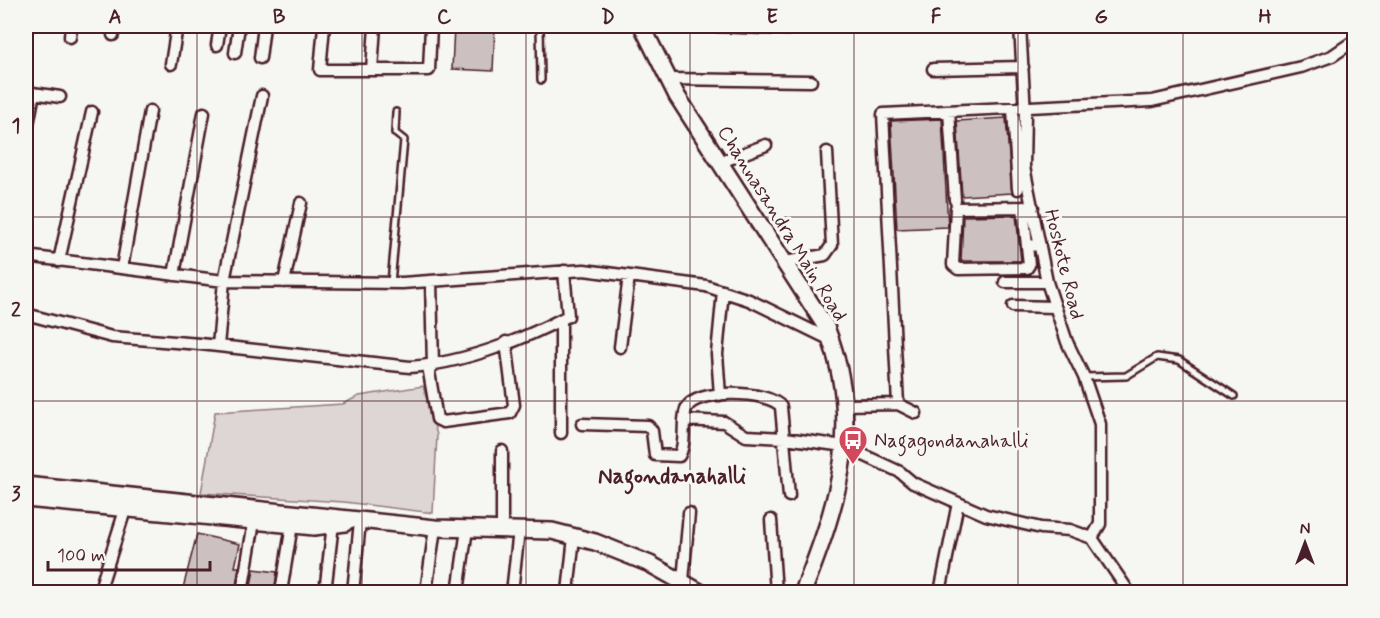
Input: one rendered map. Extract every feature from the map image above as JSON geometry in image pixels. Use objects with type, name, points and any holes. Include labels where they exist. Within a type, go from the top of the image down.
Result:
[{"type":"street","points":[[26,32],[27,26]]},
{"type":"street","points":[[70,37],[71,26]]},
{"type":"street","points":[[171,64],[177,26]]},
{"type":"street","points":[[217,45],[219,26]]},
{"type":"street","points":[[235,53],[239,26]]},
{"type":"street","points":[[260,58],[264,26]]},
{"type":"street","points":[[324,26],[320,70],[429,70],[431,26]]},
{"type":"street","points":[[372,70],[375,26]]},
{"type":"street","name":"Channasandra Main Road","points":[[642,26],[669,79],[826,327],[831,340],[844,388],[843,466],[829,524],[803,592]]},
{"type":"street","points":[[717,26],[788,29]]},
{"type":"street","name":"Hoskote Road","points":[[1020,26],[1025,109],[1024,167],[1028,207],[1055,307],[1067,342],[1084,377],[1100,424],[1100,524],[1092,538]]},
{"type":"street","points":[[898,404],[883,114],[1025,109],[1152,101],[1301,67],[1332,56],[1354,40]]},
{"type":"street","points":[[933,69],[1023,67]]},
{"type":"street","points":[[669,79],[811,81]]},
{"type":"street","points":[[26,135],[30,93],[60,97]]},
{"type":"street","points":[[218,346],[224,281],[262,96]]},
{"type":"street","points":[[1013,109],[1018,189]]},
{"type":"street","points":[[122,267],[150,111]]},
{"type":"street","points":[[949,111],[955,200]]},
{"type":"street","points":[[59,261],[92,112]]},
{"type":"street","points":[[174,275],[204,113]]},
{"type":"street","points":[[721,162],[766,145]]},
{"type":"street","points":[[785,262],[825,255],[832,245],[827,152]]},
{"type":"street","points":[[284,282],[301,203]]},
{"type":"street","points":[[1028,207],[1029,265],[1027,268],[958,269],[953,265],[956,208],[1028,207]]},
{"type":"street","points":[[1027,246],[1040,245]]},
{"type":"street","points":[[26,256],[224,281],[391,283],[584,270],[706,286],[749,300],[831,340]]},
{"type":"street","points":[[26,314],[112,338],[218,346],[410,368],[430,366],[506,342],[568,316],[564,272]]},
{"type":"street","points":[[620,347],[629,276]]},
{"type":"street","points":[[431,281],[430,366],[437,418],[443,422],[510,413],[513,405],[506,342]]},
{"type":"street","points":[[1005,282],[1047,282]]},
{"type":"street","points":[[720,395],[717,354],[723,291]]},
{"type":"street","points":[[1013,306],[1055,307]]},
{"type":"street","points":[[561,320],[561,433]]},
{"type":"street","points":[[582,424],[648,426],[652,432],[655,455],[658,457],[679,456],[682,453],[684,420],[690,403],[698,398],[720,395],[752,396],[778,402],[781,407],[785,438],[789,496]]},
{"type":"street","points":[[844,405],[898,404],[916,413]]},
{"type":"street","points":[[684,420],[720,421],[744,435],[844,446],[958,503],[986,514],[1041,528],[1070,530],[1092,538],[1129,591]]},
{"type":"street","points":[[502,451],[502,530]]},
{"type":"street","points":[[26,485],[254,522],[294,525],[360,521]]},
{"type":"street","points":[[26,499],[127,502],[316,513],[360,521],[435,528],[552,531],[595,542],[650,564],[683,589],[700,592]]},
{"type":"street","points":[[99,592],[127,502]]},
{"type":"street","points":[[940,592],[958,503]]},
{"type":"street","points":[[683,589],[689,513]]},
{"type":"street","points":[[771,520],[776,592]]},
{"type":"street","points":[[353,592],[360,521]]},
{"type":"street","points":[[242,592],[254,522]]},
{"type":"street","points":[[325,592],[333,524]]},
{"type":"street","points":[[281,592],[294,525]]},
{"type":"street","points":[[288,592],[294,525]]},
{"type":"street","points":[[426,592],[435,528]]},
{"type":"street","points":[[458,592],[467,529]]},
{"type":"street","points":[[512,592],[519,530]]},
{"type":"street","points":[[568,592],[574,537]]},
{"type":"lane","points":[[540,26],[541,80]]},
{"type":"lane","points":[[391,283],[404,140],[395,133],[396,112]]},
{"type":"lane","points":[[1084,377],[1126,376],[1157,357],[1179,360],[1234,396]]},
{"type":"shaded area","points":[[423,386],[437,435],[433,513],[344,502],[201,493],[215,412],[343,404],[359,396]]},
{"type":"building","points":[[454,26],[495,26],[493,71],[452,69]]},
{"type":"building","points":[[1006,118],[1012,193],[962,196],[957,121]]},
{"type":"building","points":[[942,119],[948,227],[897,229],[891,121]]},
{"type":"building","points":[[1016,215],[1021,261],[961,261],[963,216]]},
{"type":"building","points":[[197,534],[240,544],[235,567],[239,567],[235,592],[182,592]]},
{"type":"building","points":[[254,569],[277,572],[274,592],[250,592]]},
{"type":"place","name":"Nagagondanahalli","points":[[853,466]]},
{"type":"district","name":"Nagondanahalli","points":[[672,475]]}]
